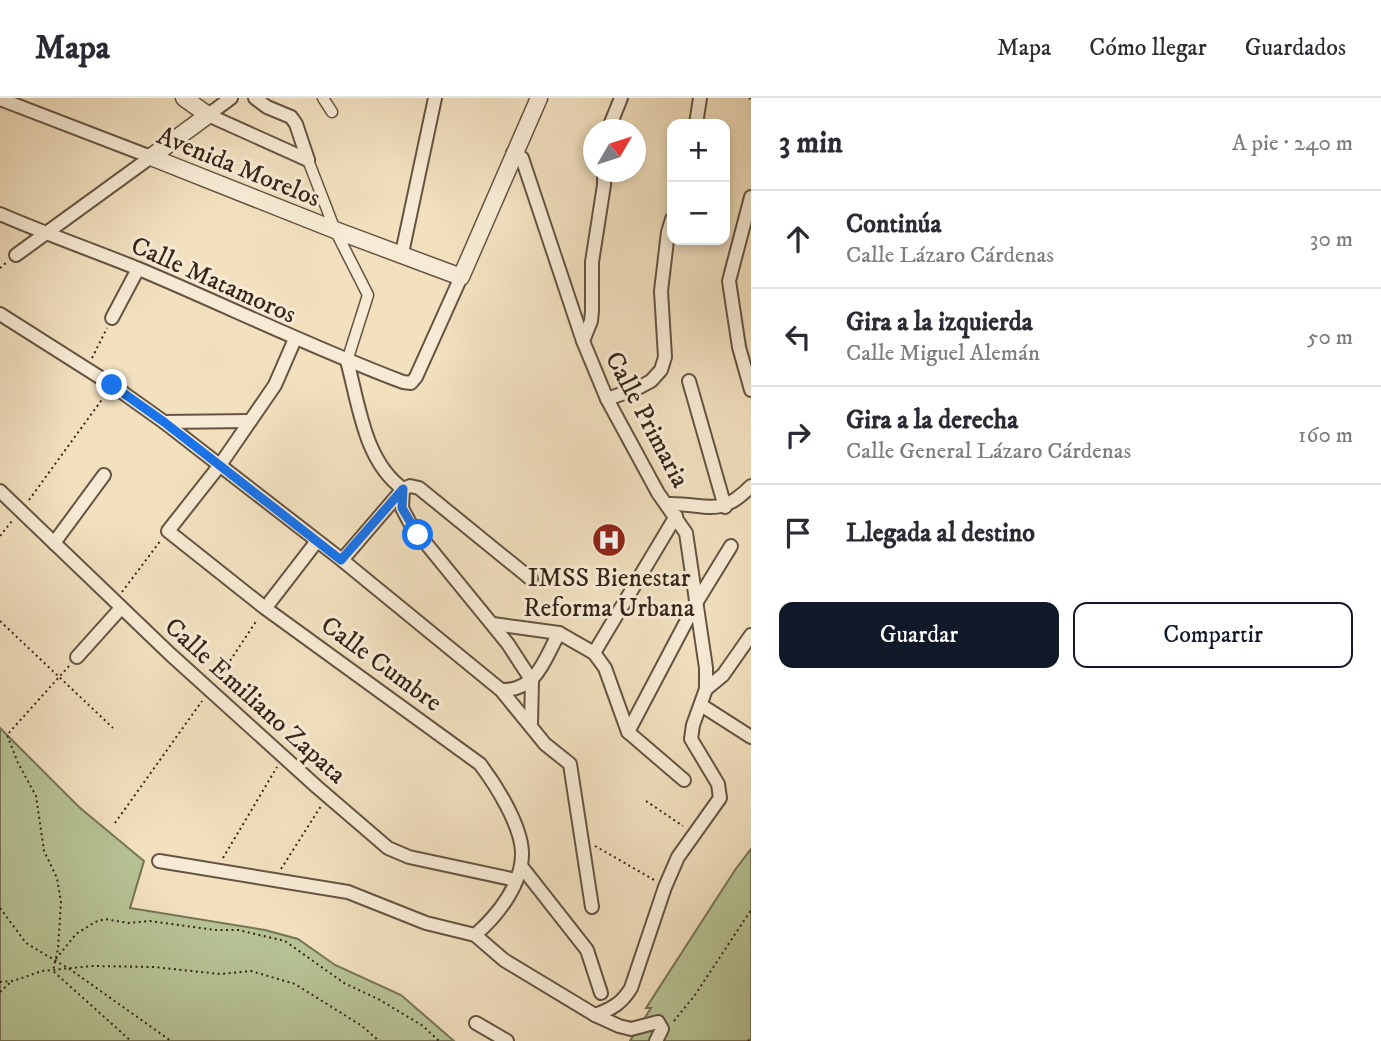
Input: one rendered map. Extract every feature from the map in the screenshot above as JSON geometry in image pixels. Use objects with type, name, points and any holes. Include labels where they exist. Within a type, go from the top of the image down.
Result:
[{"type":"street","points":[[184,98],[208,115],[308,160]]},
{"type":"street","points":[[16,255],[231,98]]},
{"type":"street","points":[[255,98],[267,107],[291,117],[296,124],[335,230],[366,287],[368,295],[347,361],[372,449],[390,479],[403,489]]},
{"type":"street","points":[[323,98],[332,112]]},
{"type":"street","points":[[402,253],[435,98]]},
{"type":"street","points":[[517,156],[539,98]]},
{"type":"street","points":[[461,277],[508,171],[550,98]]},
{"type":"street","points":[[612,119],[621,98]]},
{"type":"street","points":[[697,119],[700,98]]},
{"type":"street","name":"Avenida Morelos","points":[[3,99],[461,277]]},
{"type":"street","name":"Calle Primaria","points":[[517,156],[583,341],[607,399],[658,493],[686,533],[706,668],[706,689],[693,725],[691,740],[718,784],[720,798],[694,832]]},
{"type":"street","points":[[583,341],[592,311],[592,262],[604,182]]},
{"type":"street","points":[[751,197],[729,281],[739,347],[751,390]]},
{"type":"street","name":"Calle Matamoros","points":[[0,214],[138,269],[295,339],[403,382],[411,383],[416,377],[461,277]]},
{"type":"street","points":[[607,399],[636,390],[651,381],[661,370],[665,357],[662,291],[667,242]]},
{"type":"street","points":[[112,318],[138,269]]},
{"type":"street","points":[[1,316],[87,368],[164,422],[341,560],[501,690],[545,744],[570,764],[592,907]]},
{"type":"street","points":[[168,531],[220,466],[275,385],[295,339]]},
{"type":"street","points":[[689,381],[725,507]]},
{"type":"street","points":[[164,422],[250,421]]},
{"type":"street","points":[[54,543],[104,475]]},
{"type":"street","points":[[341,560],[403,489],[410,486],[419,488],[531,579]]},
{"type":"street","points":[[668,504],[725,507],[751,486]]},
{"type":"street","points":[[403,489],[402,508],[411,525],[493,624],[532,681]]},
{"type":"street","name":"Calle Emiliano Zapata","points":[[0,491],[210,690],[388,848],[399,854],[516,880]]},
{"type":"street","points":[[594,653],[676,516]]},
{"type":"street","name":"Calle Cumbre","points":[[168,531],[480,764],[517,828],[523,854],[516,880],[506,900],[491,921],[475,935]]},
{"type":"street","points":[[268,605],[317,541]]},
{"type":"street","points":[[628,732],[696,603],[731,546]]},
{"type":"street","points":[[77,657],[118,605]]},
{"type":"street","points":[[493,624],[559,634],[594,653],[605,668],[628,732],[684,780]]},
{"type":"street","points":[[531,725],[532,681],[559,634]]},
{"type":"street","points":[[706,689],[723,676],[751,635]]},
{"type":"street","points":[[501,690],[518,689],[532,681]]},
{"type":"street","points":[[701,705],[751,737]]},
{"type":"street","points":[[595,1015],[624,1001],[631,988],[665,887],[678,857],[694,832]]},
{"type":"street","points":[[159,861],[348,892],[426,923],[475,935],[505,960],[595,1015],[631,1029],[658,1022],[659,1035]]},
{"type":"street","points":[[521,866],[587,950],[601,993]]},
{"type":"street","points":[[476,1023],[507,1041]]},
{"type":"path","points":[[87,368],[112,318]]},
{"type":"path","points":[[0,536],[22,510],[112,385]]},
{"type":"path","points":[[118,605],[168,531]]},
{"type":"path","points":[[115,823],[268,605]]},
{"type":"path","points":[[0,621],[113,728]]},
{"type":"path","points":[[53,971],[58,949],[61,902],[57,878],[44,851],[36,796],[18,763],[7,734],[77,657]]},
{"type":"path","points":[[215,870],[283,757]]},
{"type":"path","points":[[274,880],[327,796]]},
{"type":"path","points":[[646,801],[694,832]]},
{"type":"path","points":[[582,839],[665,887]]},
{"type":"path","points":[[0,908],[26,943],[68,968],[171,1041]]},
{"type":"path","points":[[659,1035],[695,995],[751,910]]},
{"type":"path","points":[[55,960],[76,934],[105,919],[238,930],[285,941],[344,983],[380,1000],[423,1026],[439,1041]]},
{"type":"path","points":[[0,982],[13,981],[36,972],[68,968],[154,967],[220,974],[251,971],[295,984],[362,1026],[379,1041]]},
{"type":"path","points":[[53,971],[131,1041]]},
{"type":"path","points":[[0,992],[13,981]]},
{"type":"path","points":[[748,1041],[751,1037]]},
{"type":"green space","points":[[0,728],[79,807],[144,861],[130,908],[265,930],[298,939],[335,965],[401,995],[454,1041],[0,1041]]},
{"type":"green space","points":[[751,849],[751,1041],[630,1041],[651,1008],[646,1008]]},
{"type":"place","name":"IMSS Bienestar Reforma Urbana","points":[[609,540]]},
{"type":"route","points":[[112,385],[164,422],[341,560],[403,489],[402,508],[418,535]]}]
